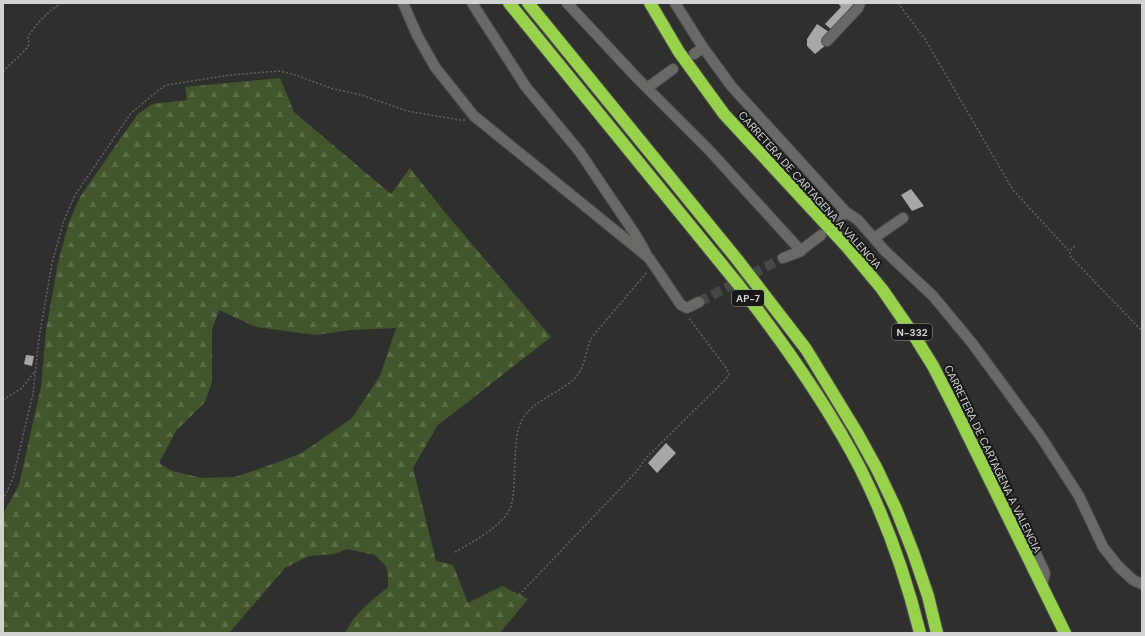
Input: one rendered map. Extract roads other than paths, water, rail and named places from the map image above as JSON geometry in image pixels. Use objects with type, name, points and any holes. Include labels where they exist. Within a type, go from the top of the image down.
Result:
[{"type":"highway","name":"AP-7","points":[[509,3],[756,308],[821,400],[861,470],[879,508],[904,578],[920,633]]},
{"type":"highway","name":"AP-7","points":[[528,3],[736,258],[806,349],[856,431],[877,469],[896,509],[913,552],[937,633]]},
{"type":"highway","points":[[642,3],[696,88],[749,153],[775,170]]},
{"type":"highway","name":"CARRETERA DE CARTAGENA A VALENCIA","points":[[650,3],[679,52],[724,114],[863,266],[882,289],[915,337],[954,407],[1065,633]]},
{"type":"street","points":[[403,3],[417,35],[435,68],[474,116],[646,256],[681,305],[687,308],[699,302]]},
{"type":"street","points":[[472,3],[526,87],[589,166],[639,240],[646,256]]},
{"type":"street","points":[[567,3],[647,88],[709,150],[801,251]]},
{"type":"street","points":[[675,3],[703,48],[732,87],[846,212],[858,220],[885,251],[932,296],[972,343],[1041,437],[1079,496],[1104,548],[1119,567],[1133,580],[1142,584]]},
{"type":"street","points":[[827,41],[858,8],[860,3]]},
{"type":"street","points":[[694,54],[703,48]]},
{"type":"street","points":[[647,88],[673,69]]},
{"type":"street","points":[[838,220],[846,212]]},
{"type":"street","points":[[874,238],[903,218]]},
{"type":"street","points":[[783,258],[801,251],[821,235]]},
{"type":"tunnel","points":[[699,302],[783,258]]}]
